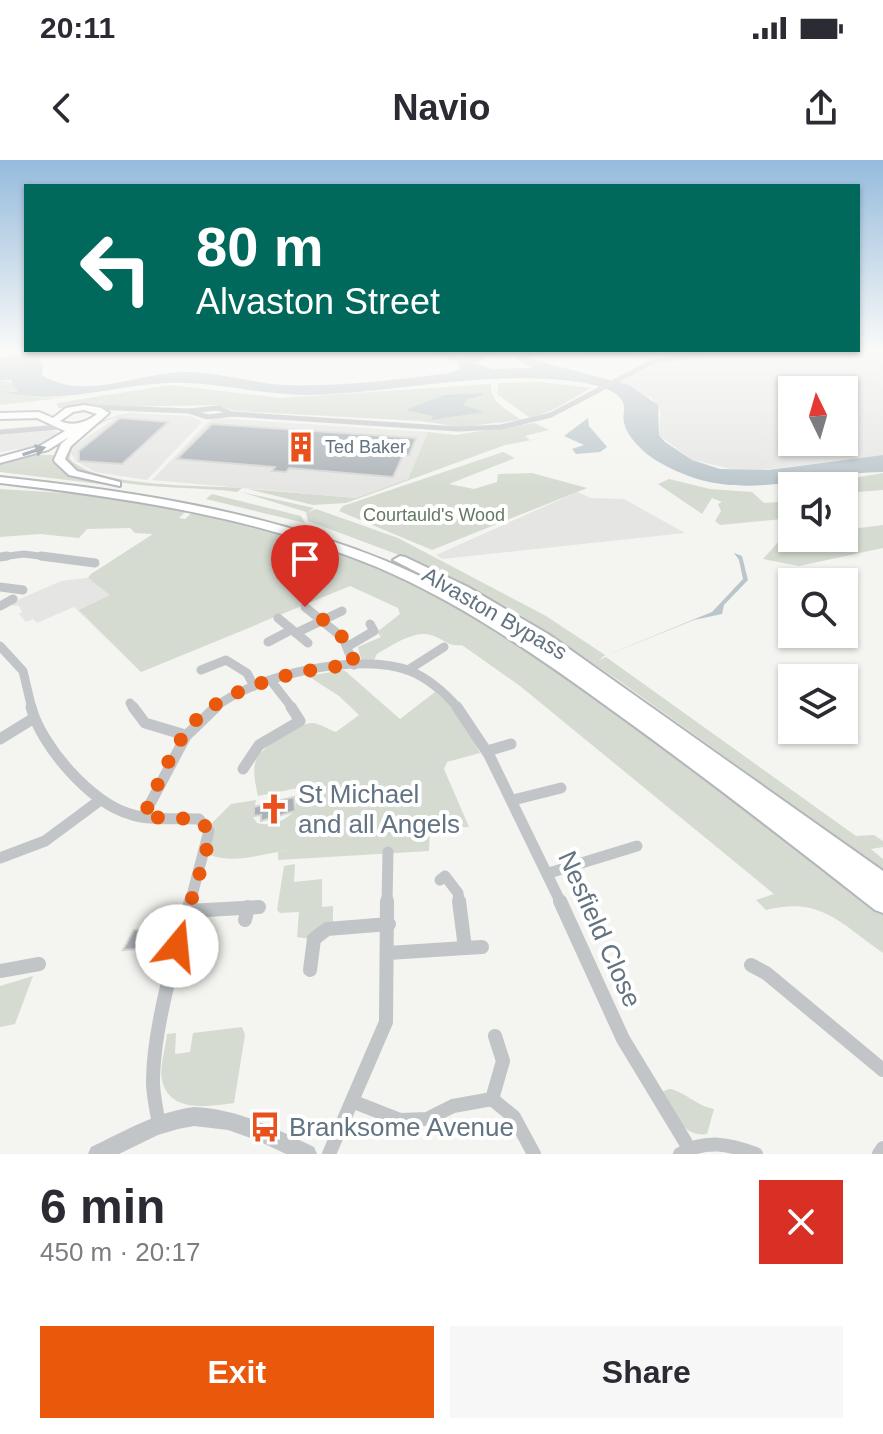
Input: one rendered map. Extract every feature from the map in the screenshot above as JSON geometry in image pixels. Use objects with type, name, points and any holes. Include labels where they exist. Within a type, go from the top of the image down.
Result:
[{"type":"highway","points":[[1,415],[63,412],[90,407],[103,412],[98,419],[57,425]]},
{"type":"highway","points":[[57,425],[63,412]]},
{"type":"highway","points":[[0,460],[59,441],[68,433],[39,415],[1,415]]},
{"type":"highway","name":"Alvaston Bypass","points":[[98,419],[63,448],[59,460],[66,469],[90,479],[326,533],[384,553],[463,590],[595,674],[883,884]]},
{"type":"highway","points":[[0,480],[183,498]]},
{"type":"highway","name":"Alvaston Bypass","points":[[0,480],[171,504],[287,531],[346,550],[432,587],[583,681],[883,902]]},
{"type":"street","points":[[90,407],[490,429],[545,418],[586,396]]},
{"type":"street","points":[[98,419],[132,410]]},
{"type":"street","points":[[0,432],[57,425]]},
{"type":"street","points":[[0,557],[27,554],[79,564],[95,563]]},
{"type":"street","points":[[5,588],[20,586]]},
{"type":"street","points":[[0,606],[13,599]]},
{"type":"street","points":[[305,607],[327,618],[350,645],[354,665]]},
{"type":"street","points":[[268,642],[342,611]]},
{"type":"street","points":[[278,618],[308,643]]},
{"type":"street","points":[[350,645],[374,631],[370,624]]},
{"type":"street","points":[[0,646],[5,660],[28,682],[34,718],[78,781],[99,801],[118,811],[143,817],[195,818],[208,828],[206,853],[188,911],[157,1048],[153,1083],[159,1125]]},
{"type":"street","points":[[143,817],[185,735],[213,706],[254,686],[325,667],[354,665],[408,670],[444,647]]},
{"type":"street","points":[[201,670],[226,660],[247,673],[254,686]]},
{"type":"street","name":"Nesfield Close","points":[[408,670],[443,691],[473,726],[549,873],[620,1033],[684,1151]]},
{"type":"street","points":[[243,769],[249,752],[305,721],[280,699],[272,682]]},
{"type":"street","points":[[130,703],[145,723],[185,735]]},
{"type":"street","points":[[0,739],[34,718]]},
{"type":"street","points":[[487,751],[511,744]]},
{"type":"street","points":[[513,800],[552,787]]},
{"type":"street","points":[[0,858],[45,841],[99,801]]},
{"type":"street","points":[[549,873],[637,846]]},
{"type":"street","points":[[329,1154],[386,1022],[388,852]]},
{"type":"street","points":[[440,880],[445,876],[458,893],[465,948]]},
{"type":"street","points":[[188,911],[251,911]]},
{"type":"street","points":[[310,970],[314,939],[323,930],[389,924]]},
{"type":"street","points":[[388,953],[482,947]]},
{"type":"street","points":[[0,971],[39,964]]},
{"type":"street","points":[[751,965],[766,973],[883,1070]]},
{"type":"street","points":[[492,1099],[503,1061],[495,1036]]},
{"type":"street","points":[[354,1102],[400,1120],[427,1119],[453,1106],[492,1099],[514,1117],[534,1154]]},
{"type":"street","points":[[98,1154],[159,1125],[187,1118],[233,1121],[297,1152]]},
{"type":"street","points":[[684,1151],[708,1142],[727,1143],[756,1154]]},
{"type":"street","points":[[879,1154],[883,1148]]},
{"type":"shaded area","points":[[440,396],[478,396],[468,399],[463,405],[484,412],[431,420],[433,416],[406,410]]},
{"type":"shaded area","points":[[618,396],[646,396],[658,405],[659,435],[665,442],[692,460],[720,469],[768,470],[883,455],[883,472],[778,472],[778,484],[743,486],[688,476],[659,462],[637,445],[626,428],[624,404]]},
{"type":"shaded area","points":[[648,396],[778,396],[778,456],[858,456],[858,396],[883,396],[883,455],[745,472],[692,460],[659,435],[661,412]]},
{"type":"shaded area","points":[[130,413],[191,416],[202,422],[147,480],[95,472],[75,461],[71,453],[74,446],[117,417]]},
{"type":"shaded area","points":[[216,418],[428,432],[408,479],[356,498],[152,480],[208,422]]},
{"type":"shaded area","points":[[588,418],[589,426],[607,447],[600,452],[576,454],[572,449],[584,445],[564,436]]},
{"type":"shaded area","points":[[53,430],[59,433],[36,446],[0,452],[0,433]]},
{"type":"shaded area","points":[[577,492],[591,498],[624,499],[685,533],[442,559],[436,555]]},
{"type":"shaded area","points":[[734,553],[742,556],[748,580],[724,605],[722,614],[694,620],[597,659],[712,612],[743,579],[739,560]]},
{"type":"shaded area","points":[[183,566],[259,624],[141,672],[74,607],[37,623],[33,619],[26,622],[19,614],[22,612],[19,606],[6,605],[61,581]]},
{"type":"green space","points":[[0,396],[72,397],[0,405]]},
{"type":"green space","points":[[99,396],[493,396],[521,420],[460,427],[420,421],[236,411],[215,405],[58,408],[57,403]]},
{"type":"green space","points":[[500,396],[577,396],[553,410],[530,418]]},
{"type":"green space","points":[[138,412],[95,426],[78,441],[70,459],[84,468],[126,480],[242,488],[237,492],[125,483],[83,472],[68,463],[65,453],[78,436],[106,419]]},
{"type":"green space","points":[[535,423],[549,430],[525,436],[530,440],[547,437],[505,445],[346,503],[313,505],[248,489],[356,498],[408,479],[428,432],[455,435]]},
{"type":"green space","points":[[47,449],[38,455],[56,455],[57,464],[75,477],[109,485],[0,472],[0,462]]},
{"type":"green space","name":"Courtauld's Wood","points":[[503,452],[515,458],[449,484],[474,489],[497,482],[498,474],[532,473],[587,488],[432,550],[339,511],[343,506]]},
{"type":"green space","points":[[883,473],[883,490],[858,492],[858,477]]},
{"type":"green space","points":[[669,479],[710,489],[752,492],[764,503],[778,502],[778,519],[720,525],[715,521],[721,511],[718,504],[722,502],[712,498],[702,514],[658,484]]},
{"type":"green space","points":[[0,489],[112,496],[187,510],[179,518],[185,519],[193,512],[338,551],[413,582],[480,620],[591,691],[883,911],[883,953],[842,923],[816,910],[785,907],[766,910],[756,900],[774,894],[520,686],[462,645],[449,644],[424,634],[389,647],[377,654],[374,660],[361,659],[358,647],[381,637],[377,632],[400,614],[398,608],[350,586],[141,672],[79,610],[110,595],[88,578],[91,574],[153,534],[135,533],[130,528],[87,529],[79,538],[40,534],[0,537]]},
{"type":"green space","points":[[241,492],[314,508],[307,513],[316,509],[398,538],[546,616],[605,655],[599,660],[606,657],[856,836],[874,835],[883,841],[883,847],[871,849],[883,859],[883,870],[621,682],[513,610],[426,565],[308,521],[306,512]]},
{"type":"green space","points":[[212,494],[301,516],[305,523],[206,499]]},
{"type":"green space","points":[[883,525],[883,548],[799,566],[763,559],[778,542],[778,552],[858,552],[858,528]]},
{"type":"green space","points":[[344,670],[400,719],[435,692],[460,714],[480,753],[447,762],[444,769],[469,827],[430,828],[429,851],[278,860],[278,852],[295,849],[230,859],[210,855],[212,823],[231,804],[256,800],[253,817],[257,823],[263,824],[278,822],[295,811],[298,788],[258,796],[254,774],[256,760],[274,742],[302,726],[315,723],[336,732],[359,715],[339,696],[308,676]]},
{"type":"green space","points":[[295,864],[294,882],[322,879],[322,907],[333,906],[333,924],[310,939],[297,937],[299,912],[280,913],[277,910],[284,866]]},
{"type":"green space","points":[[33,976],[15,1024],[0,1027],[0,986]]},
{"type":"green space","points":[[242,1027],[245,1035],[234,1103],[192,1105],[182,1103],[166,1091],[161,1075],[167,1034],[176,1033],[175,1054],[190,1052],[193,1033]]},
{"type":"green space","points":[[669,1089],[714,1109],[707,1134],[691,1132],[684,1127],[662,1092]]},
{"type":"building","points":[[120,418],[168,422],[122,464],[79,461],[79,451]]},
{"type":"building","name":"Ted Baker","points":[[212,424],[416,438],[409,455],[403,455],[393,477],[289,468],[286,472],[272,471],[275,467],[177,459]]},
{"type":"building","name":"St Michael and all Angels","points":[[294,797],[295,811],[261,821],[261,815],[254,816],[254,807]]},
{"type":"building","points":[[134,930],[146,930],[146,948],[123,950]]},
{"type":"place","name":"Ted Baker","points":[[301,447]]},
{"type":"place","name":"St Michael and all Angels","points":[[274,809]]},
{"type":"place","name":"Branksome Avenue","points":[[265,1127]]},
{"type":"route","points":[[177,946],[206,853],[209,831],[199,819],[143,817],[185,735],[213,706],[254,686],[325,667],[354,665],[353,650],[346,639],[305,607]]}]
